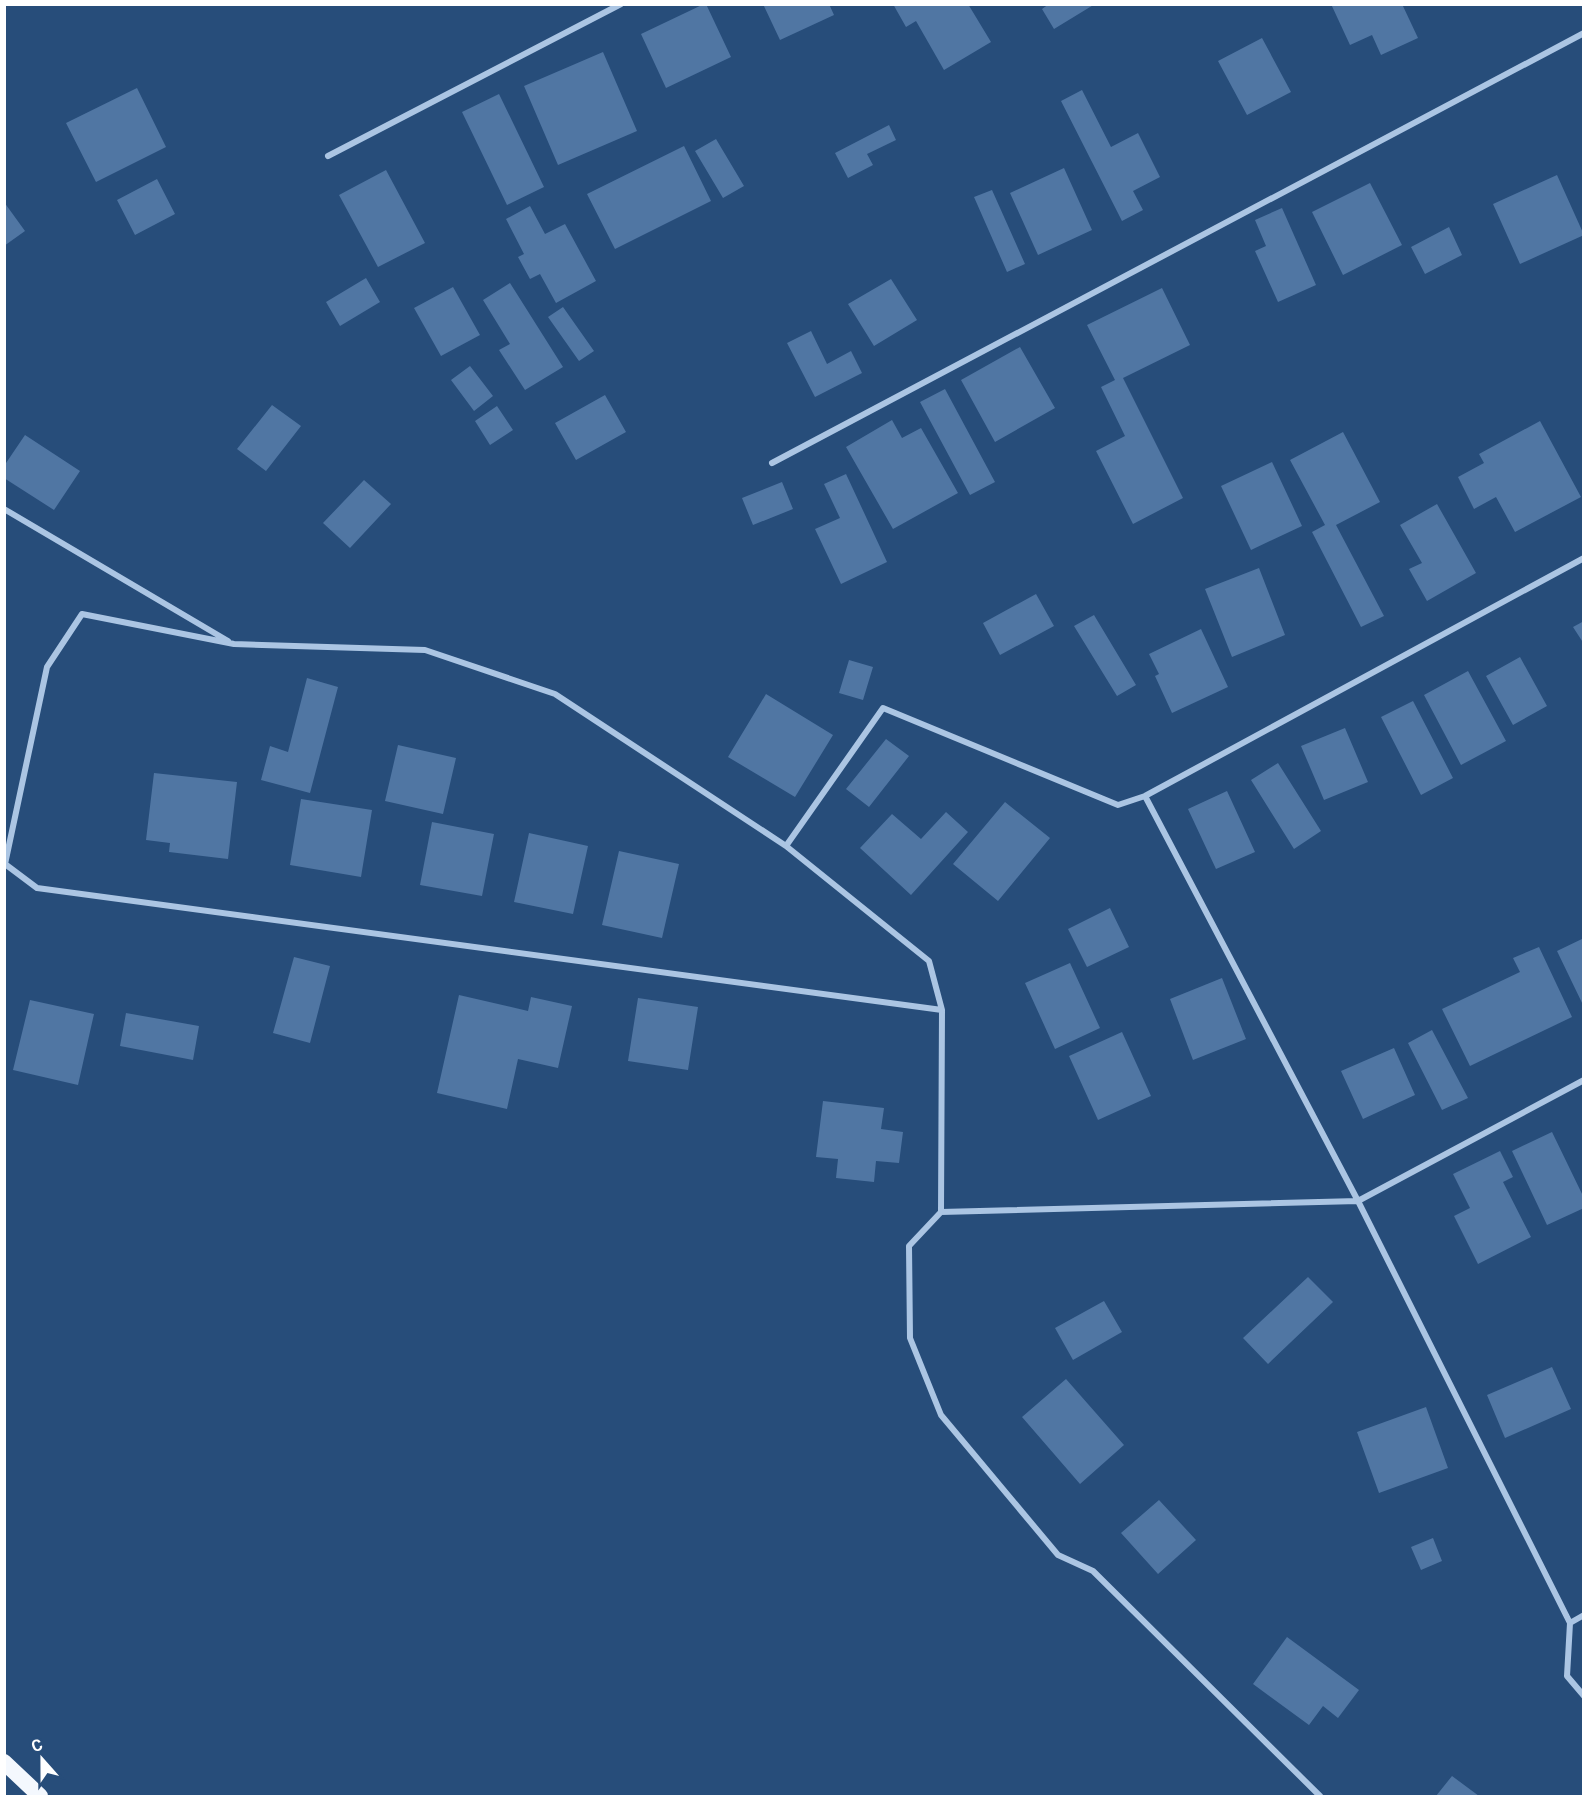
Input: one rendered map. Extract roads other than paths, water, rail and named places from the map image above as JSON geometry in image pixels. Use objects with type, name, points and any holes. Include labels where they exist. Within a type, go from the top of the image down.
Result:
[{"type":"highway","points":[[4,1762],[40,1797]]},
{"type":"street","points":[[328,156],[621,4]]},
{"type":"street","points":[[772,463],[1584,33]]},
{"type":"street","points":[[4,509],[234,644]]},
{"type":"street","points":[[786,846],[883,708],[1118,805],[1146,796],[1584,558]]},
{"type":"street","points":[[942,1010],[37,888],[5,864],[47,667],[82,614],[234,644],[426,650],[555,694],[786,846],[929,961],[942,1010],[940,1212],[909,1246],[910,1338],[941,1415],[1058,1555],[1093,1571],[1320,1797]]},
{"type":"street","points":[[1146,796],[1358,1201],[1569,1623],[1567,1676],[1584,1696]]},
{"type":"street","points":[[940,1212],[1358,1201],[1584,1080]]},
{"type":"street","points":[[1569,1623],[1584,1615]]}]
